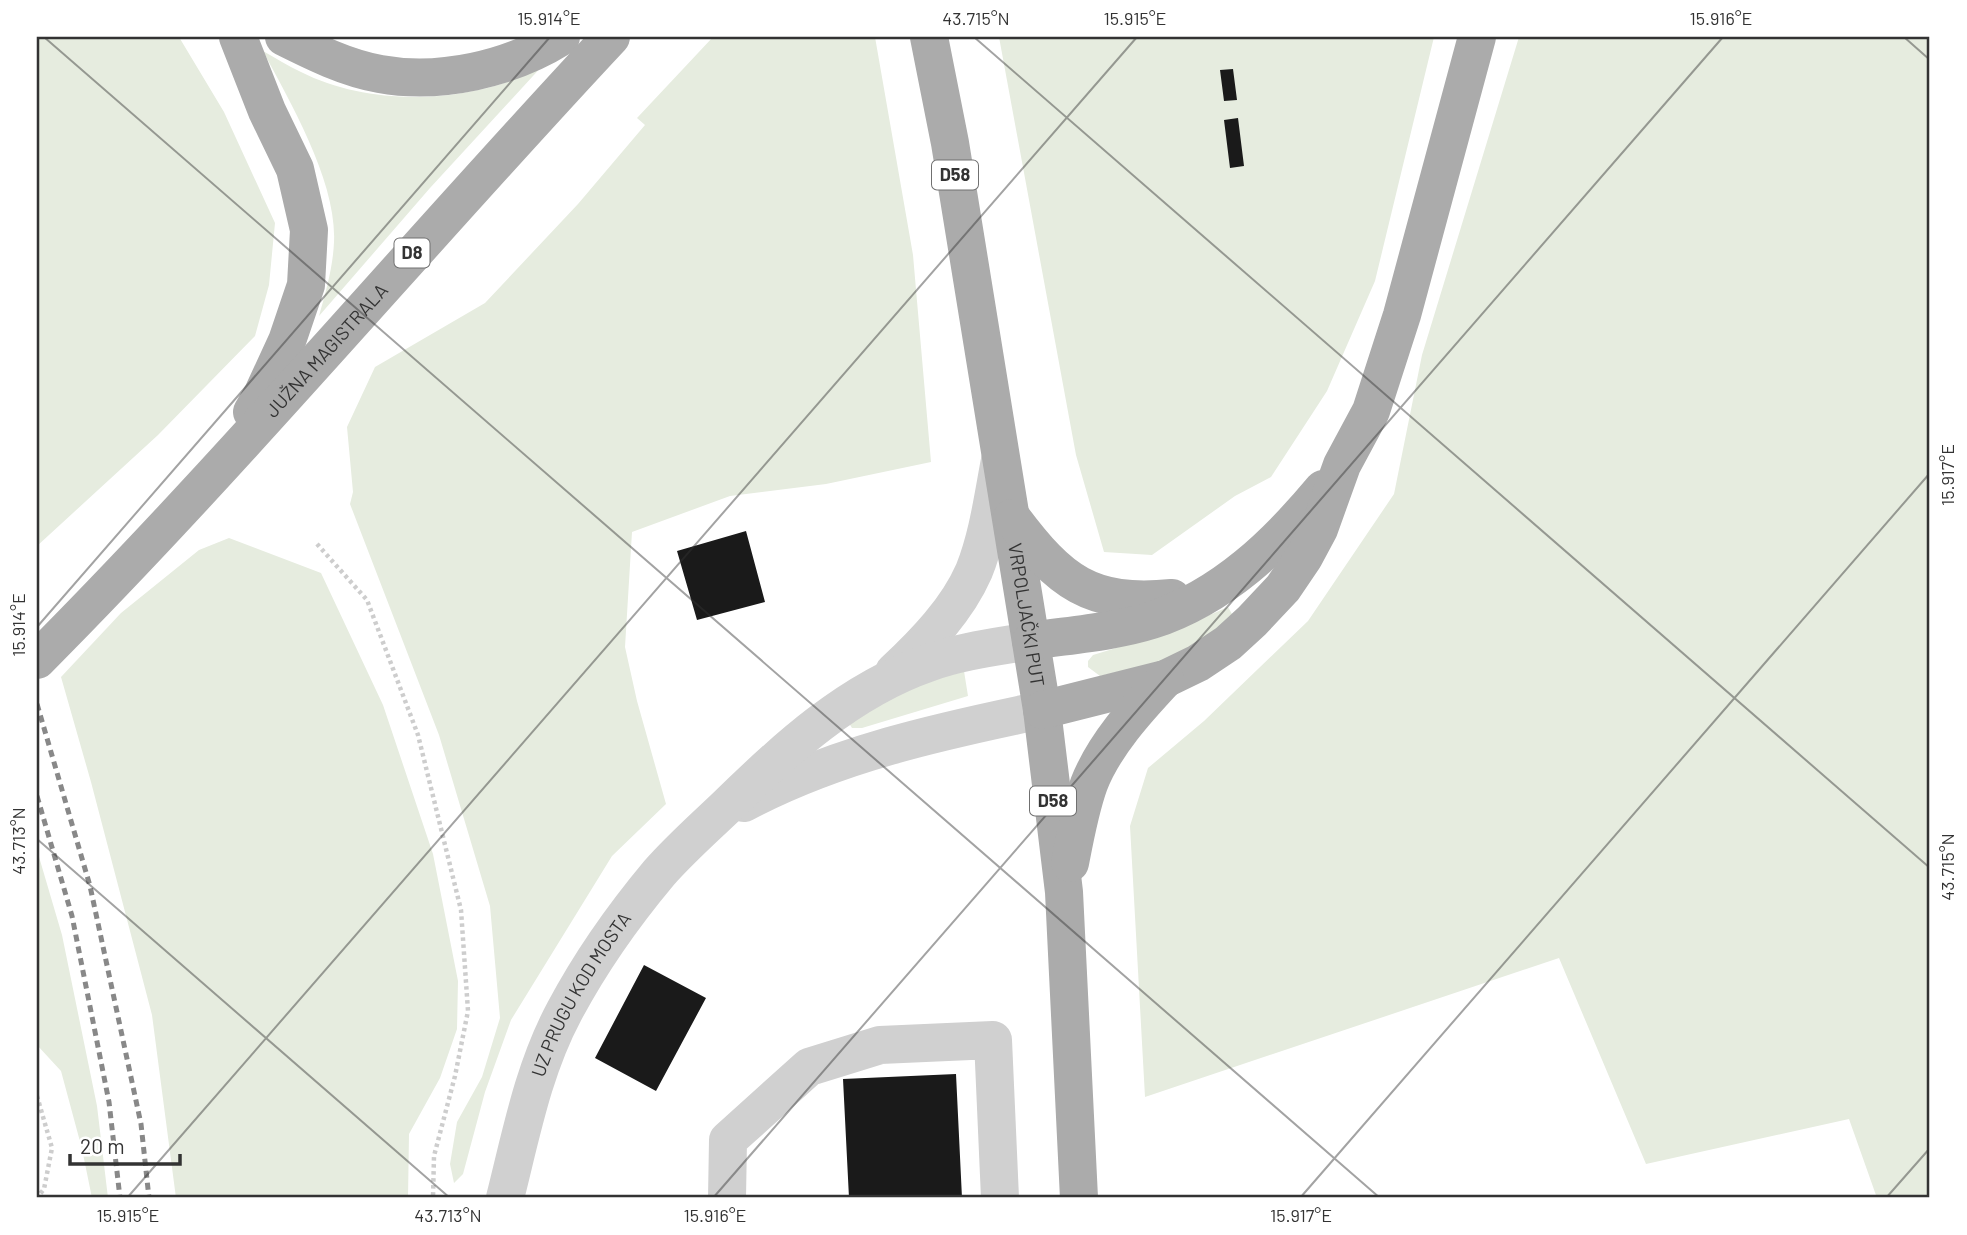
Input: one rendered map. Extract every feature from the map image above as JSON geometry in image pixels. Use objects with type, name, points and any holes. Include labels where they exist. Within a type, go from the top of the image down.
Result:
[{"type":"main road","points":[[215,472],[263,393],[287,341],[306,285],[309,243],[309,230],[295,169],[267,111],[238,37]]},
{"type":"main road","points":[[284,37],[320,56],[379,74],[430,77],[492,68],[544,47],[561,37]]},
{"type":"main road","name":"JUŽNA MAGISTRALA","points":[[37,660],[215,472],[463,196],[611,37]]},
{"type":"main road","name":"VRPOLJAČKI PUT","points":[[929,37],[952,156],[1042,710],[1064,892],[1079,1198]]},
{"type":"main road","points":[[1042,710],[1165,679],[1198,663],[1228,643],[1252,621],[1283,588],[1304,557],[1319,529],[1342,465],[1371,411],[1402,315],[1477,37]]},
{"type":"main road","points":[[1031,641],[1151,620],[1204,596],[1233,578],[1260,556],[1296,521],[1342,465]]},
{"type":"main road","points":[[1009,513],[1035,548],[1061,573],[1089,591],[1113,599],[1142,601],[1204,596]]},
{"type":"main road","points":[[1064,892],[1076,832],[1090,783],[1116,738],[1137,709],[1165,679]]},
{"type":"street","points":[[883,683],[923,645],[949,612],[974,572],[986,531],[1000,460]]},
{"type":"street","points":[[883,683],[927,663],[970,651],[1031,641]]},
{"type":"street","name":"UZ PRUGU KOD MOSTA","points":[[505,1198],[535,1078],[563,1013],[607,939],[660,872],[764,769],[819,724],[883,683]]},
{"type":"street","points":[[712,821],[761,794],[830,766],[959,727],[1042,710]]},
{"type":"street","points":[[727,1198],[728,1140],[809,1067],[880,1045],[993,1040],[1000,1198]]},
{"type":"path","points":[[317,544],[367,600],[418,734],[461,910],[468,1011],[455,1076],[434,1156],[433,1198]]},
{"type":"path","points":[[37,1096],[52,1148],[44,1189],[37,1198]]},
{"type":"shaded area","points":[[37,37],[179,37],[224,112],[275,223],[269,285],[255,336],[158,435],[37,546]]},
{"type":"shaded area","points":[[713,37],[875,37],[913,255],[931,462],[826,484],[730,496],[632,532],[625,647],[666,804],[612,856],[511,1020],[485,1092],[463,1174],[454,1183],[450,1164],[457,1122],[482,1077],[500,1018],[490,906],[439,735],[350,504],[353,492],[347,427],[375,367],[485,303],[578,204],[645,125],[637,118]]},
{"type":"shaded area","points":[[999,37],[1434,37],[1375,281],[1327,391],[1271,477],[1235,496],[1152,555],[1104,552],[1076,455]]},
{"type":"shaded area","points":[[1519,37],[1930,37],[1930,1198],[1877,1198],[1849,1119],[1646,1164],[1559,958],[1145,1097],[1130,826],[1148,768],[1204,721],[1308,621],[1394,494],[1422,355]]},
{"type":"shaded area","points":[[263,51],[296,70],[325,82],[350,90],[404,97],[459,94],[485,88],[514,79],[544,64],[430,188],[319,316],[329,279],[334,242],[328,194],[310,144]]},
{"type":"shaded area","points":[[229,538],[321,573],[383,705],[433,854],[458,981],[457,1029],[440,1078],[409,1134],[408,1198],[176,1198],[152,1015],[61,677],[121,613],[199,550]]},
{"type":"shaded area","points":[[1228,607],[1232,614],[1206,641],[1177,658],[1100,676],[1088,667],[1088,661],[1093,655],[1175,630]]},
{"type":"shaded area","points":[[964,671],[968,696],[862,728],[852,728],[847,720],[905,683]]},
{"type":"shaded area","points":[[37,850],[62,935],[97,1106],[108,1198],[92,1198],[61,1071],[37,1045]]},
{"type":"building","points":[[1233,69],[1237,100],[1224,101],[1220,70]]},
{"type":"building","points":[[1238,118],[1244,166],[1230,168],[1224,120]]},
{"type":"building","points":[[746,531],[765,602],[697,620],[677,551]]},
{"type":"building","points":[[644,965],[706,998],[656,1091],[595,1058]]},
{"type":"building","points":[[956,1074],[962,1198],[849,1198],[843,1079]]},
{"type":"railway","points":[[37,704],[90,886],[141,1124],[149,1198]]},
{"type":"railway","points":[[37,796],[72,916],[109,1102],[120,1198]]}]
